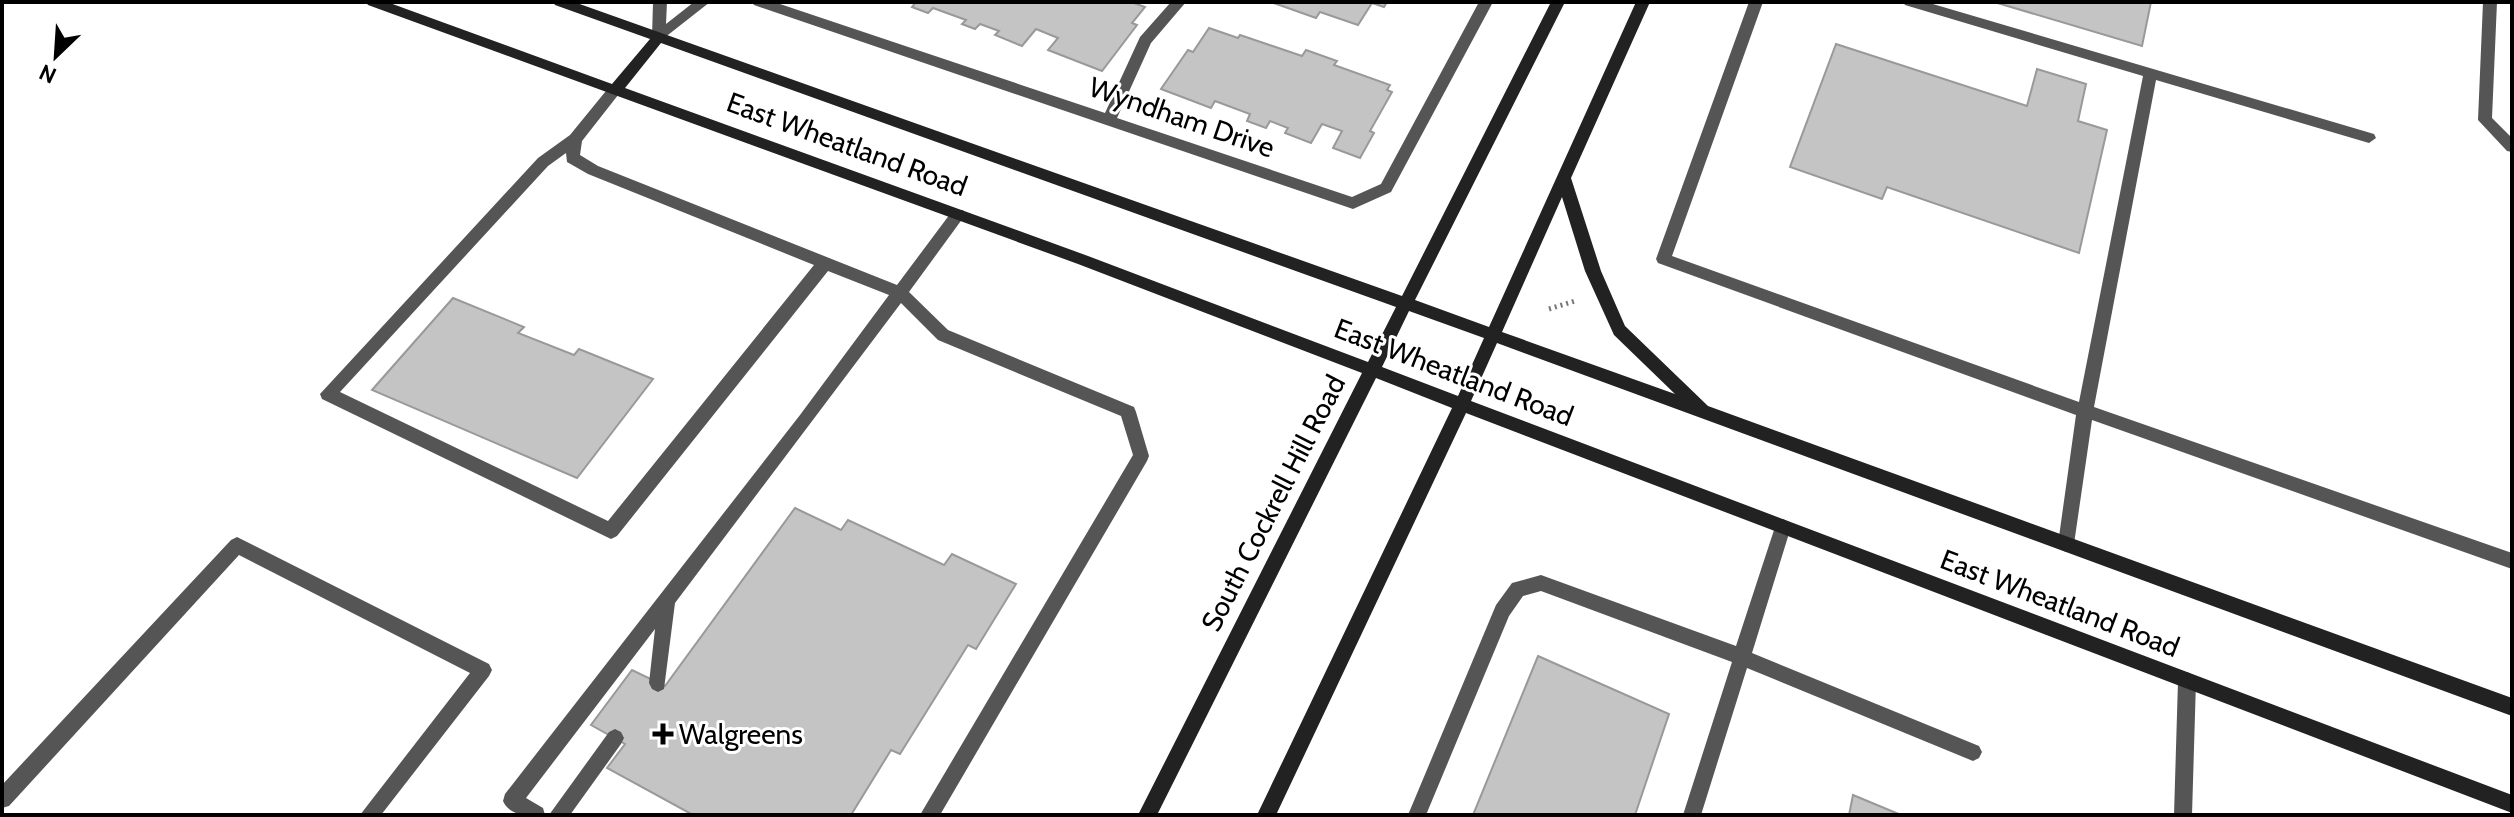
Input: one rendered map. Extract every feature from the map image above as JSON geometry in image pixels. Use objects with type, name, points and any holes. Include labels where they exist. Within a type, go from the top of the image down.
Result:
[{"type":"main road","name":"East Wheatland Road","points":[[373,2],[958,214],[2512,804]]},
{"type":"main road","name":"East Wheatland Road","points":[[560,2],[1406,303],[2512,707]]},
{"type":"main road","name":"South Cockrell Hill Road","points":[[1147,815],[1558,2]]},
{"type":"main road","points":[[1266,815],[1461,406],[1643,2]]},
{"type":"main road","points":[[615,90],[659,37]]},
{"type":"main road","points":[[1563,176],[1593,271],[1619,330],[1705,413]]},
{"type":"lane","points":[[659,37],[660,2]]},
{"type":"lane","points":[[659,37],[703,2]]},
{"type":"lane","name":"Wyndham Drive","points":[[759,2],[1353,203],[1386,188],[1486,2]]},
{"type":"lane","points":[[1109,119],[1145,40],[1179,2]]},
{"type":"lane","points":[[1756,2],[1663,259],[2512,561]]},
{"type":"lane","points":[[1910,2],[2369,138]]},
{"type":"lane","points":[[2490,2],[2485,120],[2512,147]]},
{"type":"lane","points":[[2066,544],[2085,411],[2150,73]]},
{"type":"lane","points":[[615,90],[575,139],[543,162],[328,394],[611,531],[825,263]]},
{"type":"lane","points":[[575,139],[572,158],[593,170],[902,294],[943,335],[1128,412],[1141,456],[929,815]]},
{"type":"lane","points":[[536,815],[512,801],[902,294],[958,214]]},
{"type":"lane","points":[[1692,815],[1783,527]]},
{"type":"lane","points":[[2,799],[237,545],[483,670],[369,815]]},
{"type":"lane","points":[[1417,815],[1502,611],[1518,589],[1541,583],[1742,657],[1973,752]]},
{"type":"lane","points":[[658,683],[668,598]]},
{"type":"lane","points":[[2184,814],[2187,681]]},
{"type":"lane","points":[[558,815],[615,738]]},
{"type":"path","points":[[1549,309],[1575,301]]},
{"type":"building","points":[[916,2],[1131,2],[1145,7],[1132,23],[1137,25],[1102,71],[1048,50],[1058,38],[1036,29],[1022,46],[995,35],[999,31],[980,24],[975,29],[962,24],[966,20],[933,8],[928,13],[912,7]]},
{"type":"building","points":[[1271,2],[1387,2],[1384,7],[1372,3],[1358,25],[1320,12],[1316,18]]},
{"type":"building","points":[[1994,2],[2151,2],[2142,46]]},
{"type":"building","points":[[1209,28],[1302,56],[1306,50],[1337,61],[1334,65],[1390,85],[1387,90],[1392,92],[1370,131],[1374,133],[1360,158],[1333,148],[1342,131],[1322,124],[1311,143],[1285,133],[1288,128],[1270,121],[1266,128],[1247,121],[1250,114],[1215,101],[1211,108],[1161,89],[1188,50],[1193,52]]},
{"type":"building","points":[[1836,44],[2027,106],[2037,69],[2086,84],[2078,121],[2107,130],[2079,253],[1887,187],[1882,199],[1790,167]]},
{"type":"building","points":[[453,298],[524,327],[518,333],[574,355],[579,349],[653,379],[577,478],[372,390]]},
{"type":"building","name":"Walgreens","points":[[795,508],[841,530],[848,520],[944,565],[952,554],[1016,584],[976,649],[968,645],[900,754],[891,750],[851,815],[693,815],[607,768],[625,744],[591,725],[632,670],[665,686]]},
{"type":"building","points":[[1538,656],[1669,714],[1635,815],[1473,815]]},
{"type":"building","points":[[1853,795],[1901,815],[1849,815]]},
{"type":"place","name":"Walgreens","points":[[663,734]]}]
